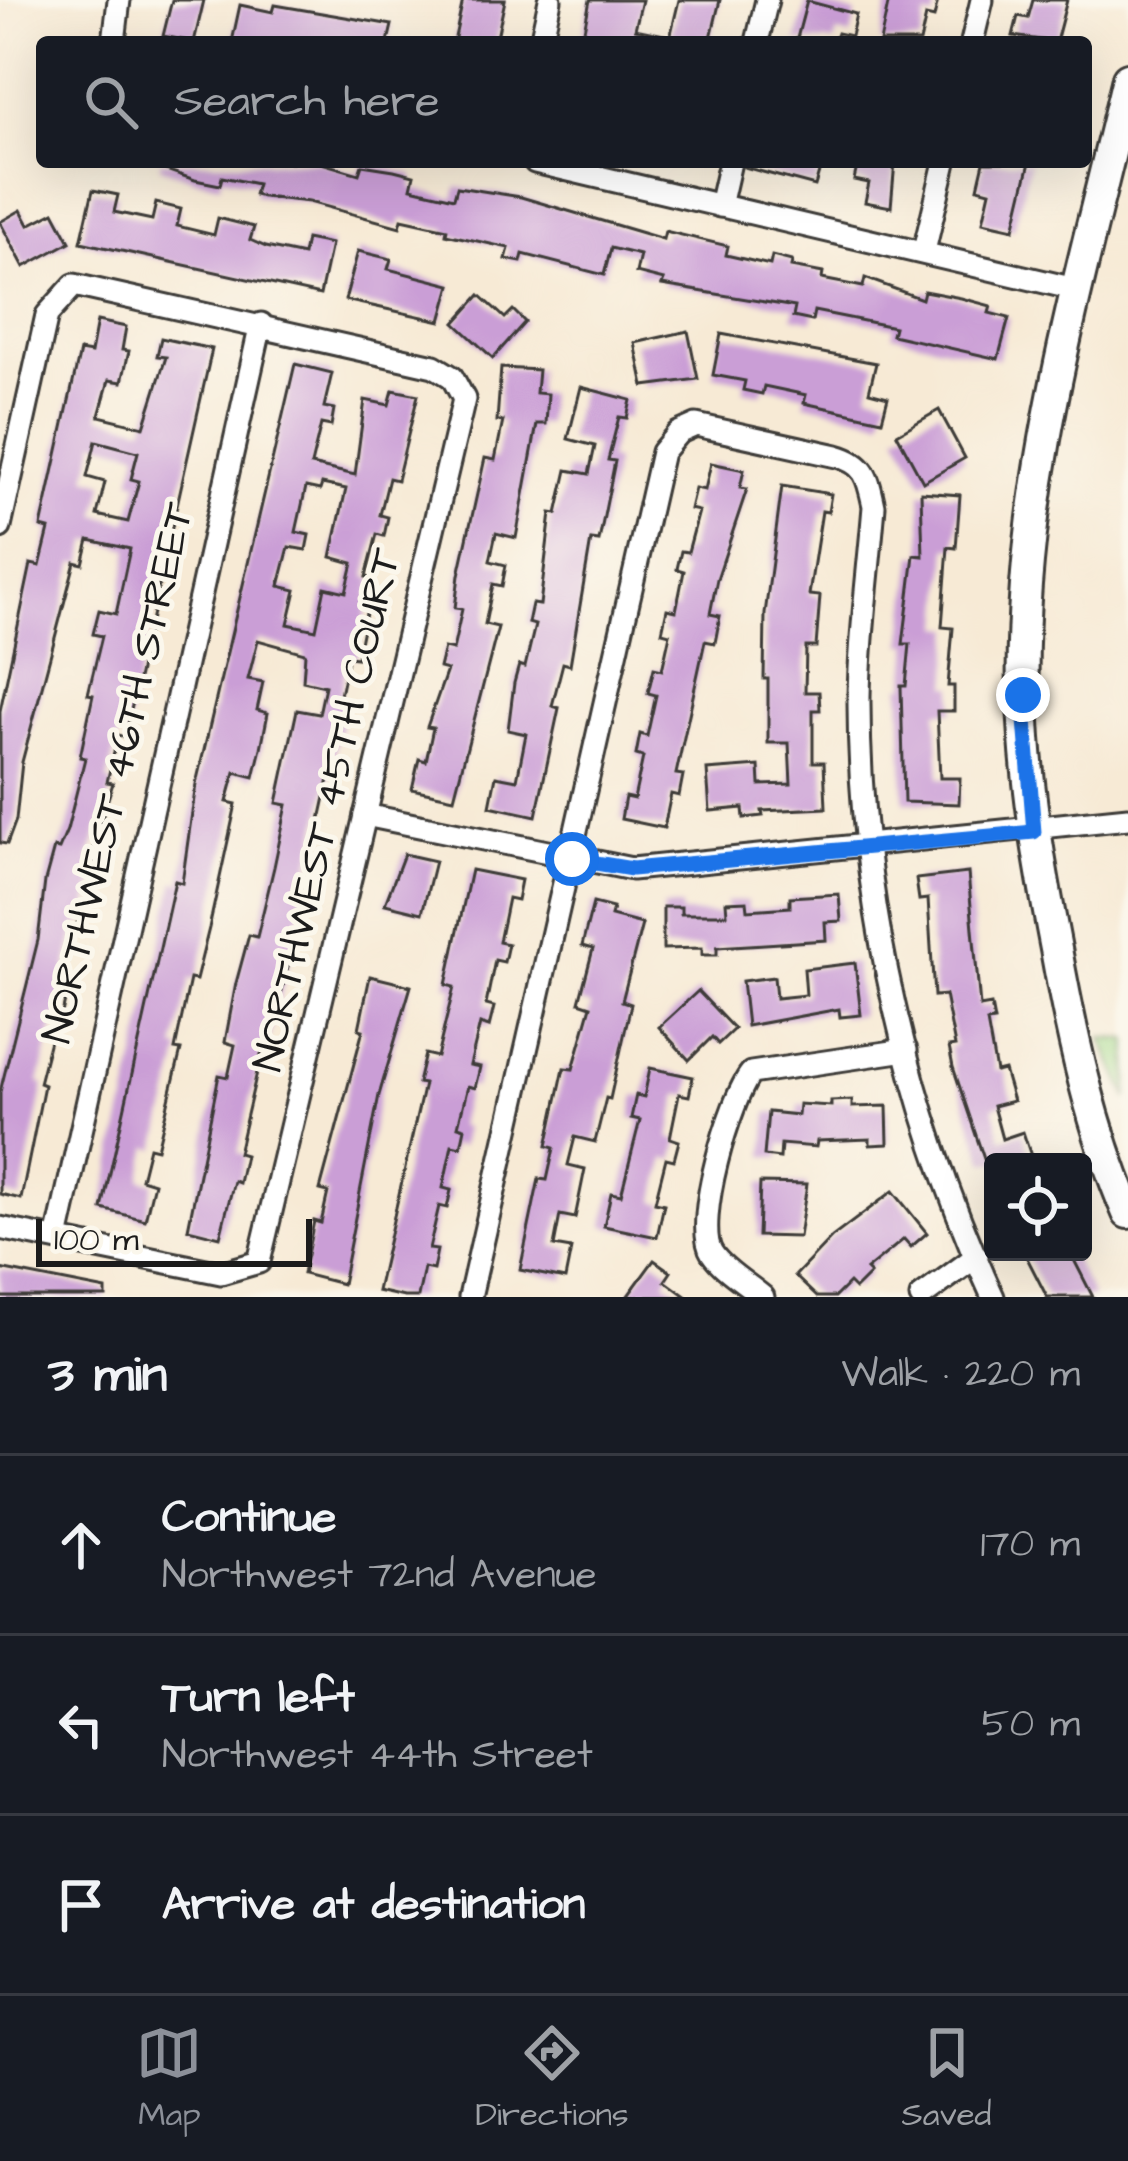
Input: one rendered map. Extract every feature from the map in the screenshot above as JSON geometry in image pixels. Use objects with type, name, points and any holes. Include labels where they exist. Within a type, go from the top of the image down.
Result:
[{"type":"street","points":[[115,36],[119,0]]},
{"type":"street","points":[[542,36],[550,0]]},
{"type":"street","points":[[758,36],[767,0]]},
{"type":"street","points":[[973,36],[982,0]]},
{"type":"street","points":[[1128,78],[1044,444],[1030,564],[1023,695],[1034,832],[1071,1032],[1111,1174],[1128,1213]]},
{"type":"street","points":[[560,168],[1079,290]]},
{"type":"street","points":[[720,206],[729,168]]},
{"type":"street","points":[[924,251],[944,168]]},
{"type":"street","points":[[0,527],[47,315],[63,292],[74,285],[92,286],[261,324]]},
{"type":"street","name":"NORTHWEST 45TH COURT","points":[[57,1239],[221,1274],[259,1262],[464,399],[452,377],[434,366],[261,324]]},
{"type":"street","name":"NORTHWEST 46TH STREET","points":[[57,1239],[261,324]]},
{"type":"street","points":[[470,1297],[662,452],[678,433],[696,425],[857,462],[868,474],[874,506],[859,703],[868,848],[906,1050],[993,1297]]},
{"type":"street","points":[[365,814],[632,869],[1034,832],[1128,818]]},
{"type":"street","points":[[763,1297],[711,1253],[705,1223],[735,1093],[751,1073],[906,1050]]},
{"type":"street","points":[[0,1228],[57,1239]]},
{"type":"street","points":[[921,1297],[977,1256]]},
{"type":"green space","points":[[1102,1038],[1128,1040],[1128,1099]]},
{"type":"building","points":[[172,0],[204,0],[195,36],[163,36]]},
{"type":"building","points":[[463,0],[505,0],[497,36],[455,36]]},
{"type":"building","points":[[590,0],[642,0],[635,29],[664,35],[588,36],[583,35]]},
{"type":"building","points":[[679,0],[720,0],[711,36],[670,36]]},
{"type":"building","points":[[889,0],[938,0],[934,18],[926,16],[921,36],[881,36]]},
{"type":"building","points":[[1033,0],[1067,0],[1058,36],[1013,36],[1018,16],[1028,18]]},
{"type":"building","points":[[807,1],[856,14],[851,36],[798,36]]},
{"type":"building","points":[[240,5],[273,12],[275,5],[392,25],[389,36],[233,36]]},
{"type":"building","points":[[160,168],[338,168],[359,174],[361,168],[394,170],[414,175],[411,188],[454,198],[457,187],[521,197],[663,239],[665,231],[728,246],[726,255],[770,265],[772,256],[792,261],[791,267],[823,273],[822,279],[863,287],[865,278],[922,299],[924,291],[961,298],[991,306],[989,313],[1009,318],[998,359],[892,335],[894,327],[814,311],[812,321],[793,317],[795,307],[662,285],[664,280],[636,273],[640,255],[611,248],[604,275],[523,254],[521,262],[506,259],[509,248],[446,234],[447,229],[402,219],[400,227],[309,202],[254,195],[257,184],[222,177],[220,185]]},
{"type":"building","points":[[748,168],[820,168],[815,186]]},
{"type":"building","points":[[857,168],[894,168],[891,207],[865,202],[869,183],[854,180]]},
{"type":"building","points":[[983,168],[1029,168],[1014,229],[983,222],[990,191],[978,188]]},
{"type":"building","points":[[93,190],[118,195],[114,212],[152,220],[156,203],[181,209],[177,226],[214,235],[218,218],[254,227],[250,240],[266,247],[303,255],[306,239],[331,244],[320,295],[81,242]]},
{"type":"building","points":[[21,210],[29,225],[54,212],[70,242],[24,267],[0,222]]},
{"type":"building","points":[[358,251],[391,259],[388,269],[451,285],[441,321],[345,300]]},
{"type":"building","points":[[480,295],[505,318],[513,310],[525,322],[493,358],[455,323]]},
{"type":"building","points":[[97,321],[126,327],[122,350],[129,351],[122,382],[109,380],[99,416],[144,427],[166,357],[157,356],[161,338],[212,349],[125,737],[118,735],[107,782],[113,783],[89,860],[98,862],[83,924],[77,923],[62,986],[68,987],[62,1014],[57,1013],[39,1083],[44,1085],[21,1199],[0,1194],[0,1092],[38,940],[45,881],[54,848],[59,849],[67,830],[85,758],[80,757],[93,695],[88,694],[102,636],[93,634],[99,610],[116,614],[130,549],[89,540],[83,564],[75,562],[22,762],[16,820],[7,844],[0,843],[0,711],[31,564],[40,566],[49,529],[41,527],[80,351],[91,353]],"holes":[[[96,441],[138,452],[131,479],[139,481],[128,522],[97,515],[105,482],[87,477]]]},
{"type":"building","points":[[688,331],[698,379],[644,386],[635,343]]},
{"type":"building","points":[[721,334],[876,363],[869,392],[888,397],[882,420],[804,403],[806,395],[764,386],[762,394],[743,390],[745,381],[713,375]]},
{"type":"building","points":[[295,364],[332,373],[324,407],[334,409],[331,426],[321,424],[311,465],[355,475],[365,400],[389,405],[393,390],[418,395],[397,480],[389,478],[380,515],[388,517],[384,536],[377,534],[366,577],[373,578],[357,658],[348,657],[339,700],[346,701],[287,971],[238,1153],[245,1155],[239,1183],[234,1181],[220,1237],[188,1229],[219,1075],[228,1077],[235,1045],[225,1042],[236,983],[249,935],[257,937],[274,867],[287,805],[277,803],[297,710],[319,714],[325,686],[303,681],[305,653],[258,640],[248,679],[263,682],[257,710],[268,713],[254,777],[235,772],[227,802],[236,804],[209,928],[196,980],[190,979],[175,1049],[181,1050],[157,1149],[149,1147],[141,1179],[154,1183],[145,1220],[102,1209],[175,881],[182,883],[196,784]],"holes":[[[322,484],[346,489],[331,557],[353,563],[346,592],[325,587],[316,630],[288,624],[296,590],[279,586],[289,547],[306,550],[309,535],[296,532],[306,487],[320,490]]]},
{"type":"building","points":[[501,368],[538,370],[536,393],[548,394],[546,424],[537,424],[516,538],[496,533],[490,561],[506,565],[502,586],[493,584],[485,624],[498,627],[454,798],[412,789],[419,759],[426,761],[433,728],[427,727],[447,670],[439,668],[444,648],[453,650],[462,609],[455,608],[459,575],[485,458],[495,460],[503,421],[497,421]]},
{"type":"building","points":[[581,387],[631,400],[627,418],[619,417],[608,460],[615,461],[599,541],[591,540],[570,665],[563,663],[552,706],[559,708],[536,816],[490,806],[496,776],[517,780],[526,734],[508,730],[514,683],[519,665],[525,667],[535,625],[528,623],[532,604],[540,605],[551,513],[557,514],[567,470],[589,474],[595,446],[568,439]]},
{"type":"building","points":[[939,410],[965,458],[923,482],[897,434]]},
{"type":"building","points":[[711,463],[744,470],[740,488],[747,489],[717,579],[710,614],[720,616],[715,643],[705,641],[676,774],[683,775],[679,796],[671,794],[664,828],[621,819],[625,797],[634,799],[643,757],[636,755],[640,734],[647,736],[656,695],[648,693],[654,668],[662,670],[670,634],[662,632],[667,609],[676,611],[684,571],[677,569],[681,551],[688,552],[699,511],[690,509],[695,488],[705,490]]},
{"type":"building","points":[[782,486],[831,494],[828,512],[822,511],[809,595],[820,596],[816,647],[806,647],[805,692],[819,692],[820,710],[813,710],[813,762],[824,762],[826,808],[762,811],[763,816],[744,818],[743,808],[710,811],[707,770],[759,766],[760,785],[791,784],[789,743],[768,743],[768,679],[764,679],[765,614]]},
{"type":"building","points":[[921,492],[960,495],[956,548],[948,547],[942,627],[953,628],[948,686],[954,686],[954,711],[937,711],[940,778],[960,778],[959,804],[904,802],[901,686],[906,686],[910,644],[903,644],[914,555],[923,556]]},
{"type":"building","points":[[404,854],[435,861],[422,913],[385,904]]},
{"type":"building","points":[[471,870],[521,880],[517,900],[508,898],[499,942],[508,944],[504,962],[495,960],[486,1005],[494,1007],[489,1027],[480,1024],[470,1065],[480,1067],[475,1088],[468,1086],[458,1126],[465,1128],[461,1147],[452,1145],[443,1188],[451,1190],[447,1208],[439,1206],[429,1249],[437,1250],[433,1270],[424,1268],[418,1297],[404,1297],[377,1291],[424,1084],[418,1083],[425,1054],[437,1057],[454,987],[446,985]]},
{"type":"building","points":[[968,873],[980,1007],[991,1005],[994,1021],[987,1022],[996,1072],[1004,1070],[1013,1101],[993,1106],[1002,1139],[1023,1132],[1030,1153],[984,1153],[984,1159],[953,1067],[949,1047],[955,1046],[945,995],[934,996],[928,899],[919,900],[916,879]]},
{"type":"building","points":[[839,894],[841,921],[825,922],[826,940],[717,947],[717,955],[702,955],[702,948],[663,949],[663,907],[681,907],[681,914],[727,914],[726,902],[747,901],[748,910],[790,907],[790,897]]},
{"type":"building","points":[[593,903],[613,908],[611,916],[642,924],[622,1001],[631,1004],[610,1099],[606,1098],[595,1142],[575,1137],[568,1165],[585,1169],[575,1218],[560,1215],[554,1246],[571,1249],[565,1279],[520,1270],[539,1179],[547,1180],[554,1148],[547,1146],[564,1068],[573,1069],[591,1006],[579,1002],[593,949],[582,946]]},
{"type":"building","points":[[855,963],[861,1015],[840,1017],[839,1009],[747,1026],[742,981],[774,977],[776,998],[806,995],[804,969]]},
{"type":"building","points":[[370,976],[411,986],[379,1095],[342,1284],[303,1274],[314,1221],[321,1223],[328,1192],[320,1190],[363,1030],[359,1029]]},
{"type":"building","points":[[698,991],[734,1029],[718,1044],[712,1037],[689,1060],[659,1027]]},
{"type":"building","points":[[650,1068],[693,1077],[689,1096],[679,1094],[670,1138],[679,1141],[674,1160],[666,1158],[655,1202],[664,1204],[657,1237],[604,1226],[611,1193],[621,1195],[640,1120],[631,1118],[636,1095],[644,1097]]},
{"type":"building","points":[[852,1100],[852,1107],[887,1106],[888,1144],[870,1145],[870,1139],[817,1141],[816,1147],[781,1144],[780,1158],[764,1156],[768,1112],[798,1115],[799,1104],[831,1106],[831,1101]]},
{"type":"building","points":[[760,1183],[807,1184],[799,1237],[758,1236]]},
{"type":"building","points":[[893,1191],[927,1233],[911,1247],[904,1239],[866,1270],[870,1274],[855,1289],[849,1283],[835,1297],[817,1297],[795,1276],[832,1237]]},
{"type":"building","points":[[654,1260],[671,1272],[665,1281],[687,1297],[627,1297]]},
{"type":"building","points":[[1029,1261],[1075,1261],[1093,1297],[1047,1297]]},
{"type":"building","points":[[0,1269],[106,1290],[106,1297],[0,1297]]},
{"type":"route","points":[[572,859],[632,869],[1034,832],[1023,695]]}]
